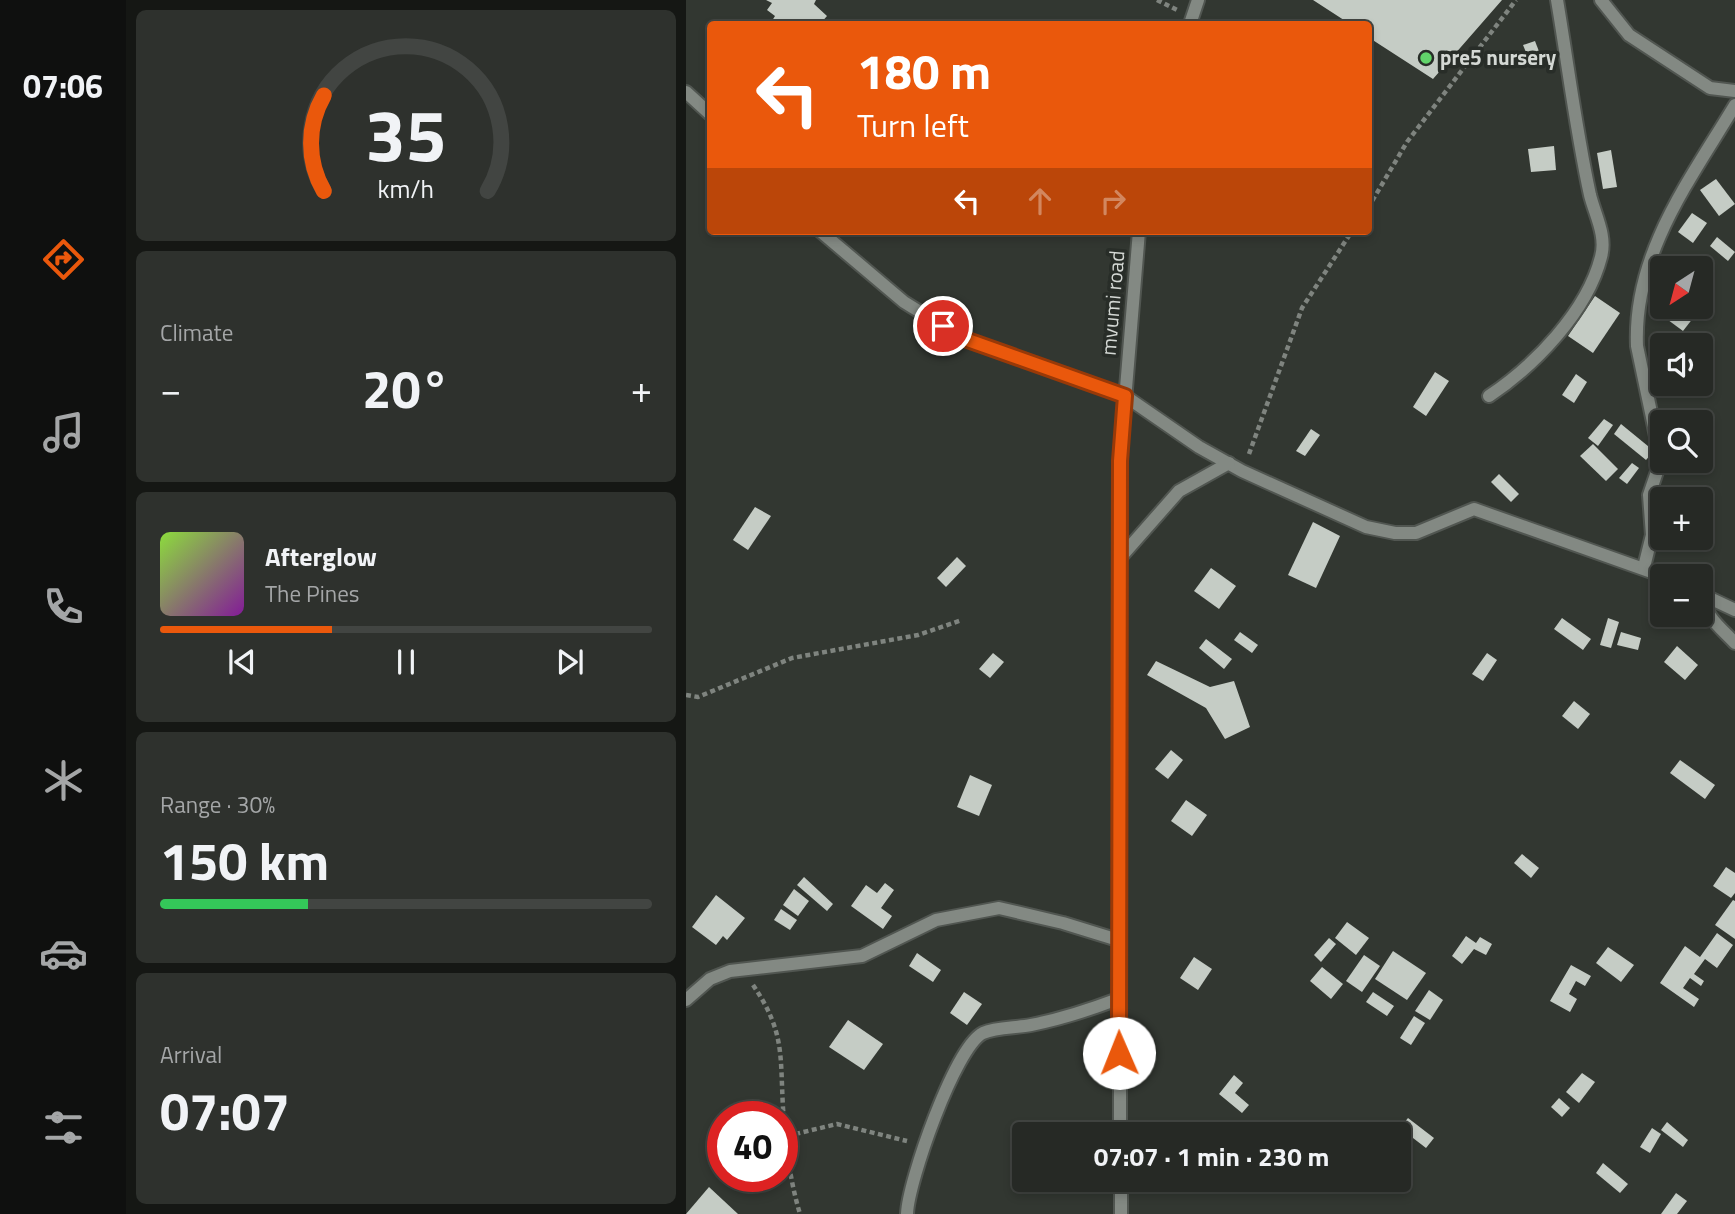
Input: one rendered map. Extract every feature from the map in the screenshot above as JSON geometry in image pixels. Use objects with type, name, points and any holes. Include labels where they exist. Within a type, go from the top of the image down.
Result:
[{"type":"street","points":[[1191,21],[1198,0]]},
{"type":"street","points":[[1489,396],[1521,375],[1547,349],[1582,299],[1601,257],[1602,234],[1590,196],[1557,0]]},
{"type":"street","points":[[1601,0],[1629,35],[1710,88],[1735,91]]},
{"type":"street","points":[[686,92],[707,111]]},
{"type":"street","points":[[1644,566],[1652,536],[1649,495],[1661,460],[1637,345],[1636,328],[1648,261],[1661,228],[1735,105]]},
{"type":"street","points":[[825,235],[904,302],[962,338],[1125,396],[1242,471],[1366,527],[1395,533],[1416,533],[1474,509],[1650,569]]},
{"type":"street","name":"mvumi road","points":[[1120,1122],[1120,461],[1139,235]]},
{"type":"street","points":[[1120,558],[1179,491],[1229,463]]},
{"type":"street","points":[[1713,600],[1735,610]]},
{"type":"street","points":[[1713,619],[1735,643]]},
{"type":"street","points":[[686,1000],[710,979],[743,970],[862,956],[936,920],[999,908],[1063,923],[1118,940]]},
{"type":"street","points":[[907,1214],[911,1184],[960,1061],[983,1033],[1066,1017],[1118,999]]},
{"type":"street","points":[[1121,1192],[1121,1214]]},
{"type":"path","points":[[1372,201],[1407,142],[1516,0]]},
{"type":"path","points":[[1242,471],[1301,309],[1349,235]]},
{"type":"path","points":[[686,695],[698,697],[792,657],[918,635],[962,620]]},
{"type":"path","points":[[743,970],[759,993],[779,1036],[783,1060],[783,1101]]},
{"type":"path","points":[[798,1133],[837,1124],[925,1146]]},
{"type":"path","points":[[796,1192],[800,1214]]},
{"type":"building","points":[[766,0],[816,0],[814,4],[827,16],[823,21],[772,21],[775,16],[767,10],[772,3]]},
{"type":"building","name":"pre5 nursery","points":[[1313,0],[1502,0],[1433,79],[1372,40],[1372,21],[1345,21]]},
{"type":"building","points":[[1535,41],[1543,62],[1532,67],[1523,45]]},
{"type":"building","points":[[1554,146],[1556,170],[1531,172],[1528,149]]},
{"type":"building","points":[[1611,150],[1617,187],[1603,189],[1597,153]]},
{"type":"building","points":[[1716,179],[1735,204],[1719,216],[1700,190]]},
{"type":"building","points":[[1692,213],[1707,223],[1693,243],[1678,232]]},
{"type":"building","points":[[1717,237],[1735,252],[1728,261],[1710,246]]},
{"type":"building","points":[[1595,296],[1620,313],[1593,353],[1568,336]]},
{"type":"building","points":[[1667,319],[1692,319],[1683,331]]},
{"type":"building","points":[[1435,372],[1449,381],[1426,416],[1413,407]]},
{"type":"building","points":[[1576,374],[1587,382],[1574,403],[1562,395]]},
{"type":"building","points":[[1604,419],[1613,425],[1598,446],[1588,438]]},
{"type":"building","points":[[1621,424],[1650,448],[1650,456],[1646,460],[1614,434]]},
{"type":"building","points":[[1311,429],[1320,435],[1305,456],[1296,451]]},
{"type":"building","points":[[1593,444],[1618,469],[1606,481],[1580,456]]},
{"type":"building","points":[[1632,463],[1639,468],[1627,484],[1619,478]]},
{"type":"building","points":[[1499,474],[1519,494],[1511,502],[1491,482]]},
{"type":"building","points":[[755,507],[771,516],[748,550],[733,540]]},
{"type":"building","points":[[1313,522],[1340,536],[1316,588],[1288,575]]},
{"type":"building","points":[[957,557],[966,566],[946,587],[937,578]]},
{"type":"building","points":[[1211,568],[1236,586],[1219,609],[1194,591]]},
{"type":"building","points":[[1562,618],[1591,639],[1583,650],[1554,629]]},
{"type":"building","points":[[1608,618],[1619,622],[1611,648],[1600,645]]},
{"type":"building","points":[[1240,632],[1258,645],[1252,653],[1234,640]]},
{"type":"building","points":[[1621,632],[1641,638],[1638,650],[1617,645]]},
{"type":"building","points":[[1206,639],[1232,659],[1224,669],[1199,648]]},
{"type":"building","points":[[1677,646],[1698,665],[1685,680],[1664,662]]},
{"type":"building","points":[[993,653],[1004,662],[990,678],[979,669]]},
{"type":"building","points":[[1487,653],[1497,660],[1483,681],[1472,674]]},
{"type":"building","points":[[1156,661],[1210,687],[1234,681],[1250,727],[1225,739],[1206,708],[1147,675]]},
{"type":"building","points":[[1574,701],[1590,714],[1578,729],[1562,716]]},
{"type":"building","points":[[1171,750],[1183,760],[1168,779],[1155,769]]},
{"type":"building","points":[[1680,760],[1715,785],[1705,799],[1670,773]]},
{"type":"building","points":[[970,775],[992,785],[979,816],[957,807]]},
{"type":"building","points":[[1186,800],[1207,815],[1192,836],[1171,821]]},
{"type":"building","points":[[1522,854],[1539,868],[1531,878],[1514,863]]},
{"type":"building","points":[[1726,867],[1735,873],[1735,893],[1731,898],[1713,886]]},
{"type":"building","points":[[804,877],[833,904],[827,911],[797,885]]},
{"type":"building","points":[[885,883],[894,890],[881,908],[892,916],[883,929],[851,906],[866,885],[877,893]]},
{"type":"building","points":[[794,889],[809,901],[798,916],[783,905]]},
{"type":"building","points":[[716,895],[745,918],[727,940],[723,936],[716,945],[692,927]]},
{"type":"building","points":[[1733,900],[1735,901],[1735,939],[1715,925]]},
{"type":"building","points":[[781,909],[797,920],[790,930],[774,920]]},
{"type":"building","points":[[1347,922],[1369,938],[1356,955],[1335,938]]},
{"type":"building","points":[[1717,933],[1733,945],[1717,968],[1705,959],[1694,974],[1704,981],[1701,986],[1690,978],[1683,988],[1699,999],[1694,1007],[1660,983],[1685,946],[1700,957]]},
{"type":"building","points":[[1466,936],[1476,943],[1480,937],[1492,944],[1486,955],[1474,949],[1462,964],[1452,956]]},
{"type":"building","points":[[1329,938],[1336,944],[1321,962],[1314,955]]},
{"type":"building","points":[[1608,947],[1634,965],[1621,982],[1596,963]]},
{"type":"building","points":[[1393,951],[1426,973],[1407,1000],[1375,979]]},
{"type":"building","points":[[917,953],[941,970],[933,982],[909,966]]},
{"type":"building","points":[[1364,955],[1380,966],[1362,992],[1346,981]]},
{"type":"building","points":[[1194,957],[1212,969],[1198,990],[1180,978]]},
{"type":"building","points":[[1571,965],[1591,976],[1585,986],[1576,981],[1569,994],[1577,999],[1570,1012],[1550,1001]]},
{"type":"building","points":[[1322,967],[1343,984],[1331,999],[1310,981]]},
{"type":"building","points":[[1429,990],[1443,1000],[1430,1020],[1415,1011]]},
{"type":"building","points":[[964,992],[982,1004],[967,1025],[950,1013]]},
{"type":"building","points":[[1373,992],[1394,1006],[1387,1016],[1366,1002]]},
{"type":"building","points":[[1414,1016],[1425,1023],[1411,1045],[1400,1038]]},
{"type":"building","points":[[848,1020],[883,1044],[864,1070],[829,1047]]},
{"type":"building","points":[[1582,1073],[1595,1082],[1579,1103],[1566,1092]]},
{"type":"building","points":[[1234,1075],[1243,1083],[1235,1093],[1249,1105],[1242,1113],[1219,1094]]},
{"type":"building","points":[[1559,1098],[1570,1108],[1562,1117],[1551,1107]]},
{"type":"building","points":[[1408,1118],[1434,1138],[1426,1148],[1411,1136],[1411,1122],[1405,1122]]},
{"type":"building","points":[[1667,1122],[1688,1140],[1683,1147],[1661,1130]]},
{"type":"building","points":[[1652,1128],[1661,1134],[1650,1153],[1640,1147]]},
{"type":"building","points":[[1603,1163],[1628,1184],[1620,1193],[1596,1173]]},
{"type":"building","points":[[707,1189],[707,1192],[714,1192],[738,1214],[686,1214]]},
{"type":"building","points":[[1676,1193],[1687,1201],[1677,1214],[1661,1214]]},
{"type":"place","name":"pre5 nursery","points":[[1426,58]]},
{"type":"route","points":[[943,326],[962,338],[1125,396],[1120,461],[1119,1053]]}]
